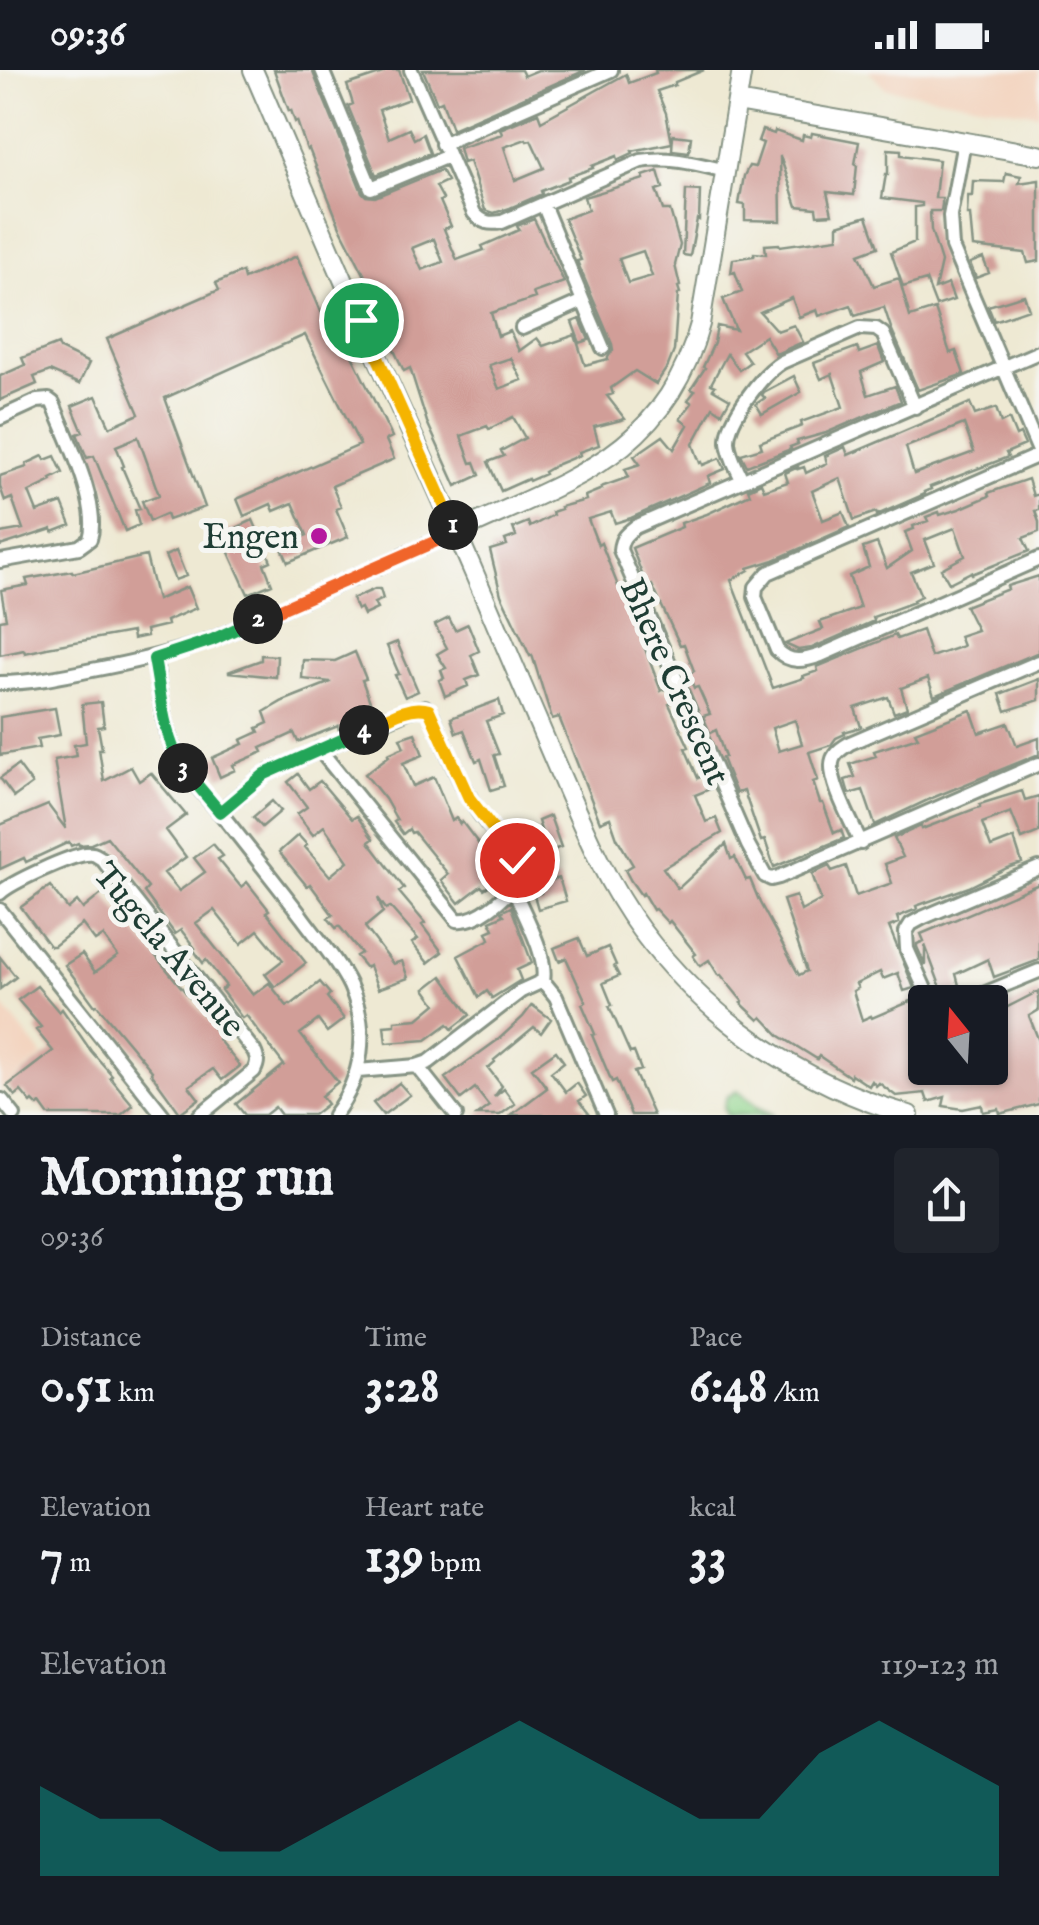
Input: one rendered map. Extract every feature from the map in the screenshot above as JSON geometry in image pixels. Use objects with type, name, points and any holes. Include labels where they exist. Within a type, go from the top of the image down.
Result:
[{"type":"main road","points":[[253,70],[606,876],[640,929],[692,990],[733,1025],[809,1076],[852,1096],[909,1115]]},
{"type":"main road","points":[[457,532],[595,467],[630,441],[659,409],[694,346],[742,70]]},
{"type":"main road","points":[[737,102],[1039,155]]},
{"type":"street","points":[[322,70],[372,188],[611,70]]},
{"type":"street","points":[[410,70],[474,213],[489,224],[502,222],[640,161],[680,160],[726,171]]},
{"type":"street","points":[[964,142],[950,233],[961,270],[1039,453],[768,573],[756,586],[755,597],[777,650],[792,660],[805,660],[1039,559]]},
{"type":"street","points":[[543,204],[602,348]]},
{"type":"street","points":[[522,328],[583,301]]},
{"type":"street","points":[[742,480],[728,440],[734,421],[758,382],[782,362],[847,332],[868,327],[883,334],[915,406]]},
{"type":"street","name":"Bhere Crescent","points":[[1039,352],[635,526],[621,542],[623,560],[765,876],[779,877],[1039,764]]},
{"type":"street","points":[[0,418],[38,400],[53,404],[85,482],[93,525],[90,539],[80,546],[0,561]]},
{"type":"street","points":[[0,684],[154,659],[212,640],[457,532]]},
{"type":"street","points":[[154,659],[170,742],[186,772],[307,924],[350,986],[361,1031],[358,1072],[334,1115]]},
{"type":"street","points":[[861,843],[835,782],[832,768],[838,752],[850,743],[1039,662]]},
{"type":"street","points":[[220,812],[265,774],[320,749],[418,707],[429,710],[469,798],[517,860],[523,873],[520,881],[470,920],[457,920],[320,749]]},
{"type":"street","name":"Tugela Avenue","points":[[0,893],[11,884],[79,856],[94,854],[102,859],[257,1058],[254,1071],[200,1115]]},
{"type":"street","points":[[924,985],[907,949],[906,932],[911,924],[1039,868]]},
{"type":"street","points":[[513,888],[542,957],[543,982]]},
{"type":"street","points":[[0,910],[163,1115]]},
{"type":"street","points":[[1005,985],[1039,971]]},
{"type":"street","points":[[358,1072],[418,1066],[438,1056],[521,990],[543,982]]},
{"type":"street","points":[[543,982],[556,998],[606,1115]]},
{"type":"street","points":[[418,1066],[456,1115]]},
{"type":"street","points":[[2,1100],[14,1115]]},
{"type":"shaded area","points":[[868,70],[1039,70],[1039,114],[885,88]]},
{"type":"shaded area","points":[[0,1002],[43,1056],[0,1090]]},
{"type":"green space","points":[[737,1091],[774,1115],[727,1115],[727,1097]]},
{"type":"building","points":[[274,70],[312,70],[366,196],[375,197],[441,170],[447,181],[436,186],[451,226],[444,229],[457,260],[484,250],[482,246],[534,219],[564,282],[533,293],[535,298],[491,313],[498,336],[510,331],[519,351],[537,338],[543,346],[575,335],[585,365],[608,359],[613,350],[564,219],[588,210],[584,197],[658,171],[663,188],[656,190],[663,210],[670,210],[680,245],[675,265],[680,293],[674,351],[656,384],[635,371],[611,388],[613,394],[607,396],[625,419],[594,427],[599,445],[579,452],[580,455],[545,474],[501,491],[488,462],[504,456],[501,451],[525,438],[513,417],[489,429],[487,426],[461,436],[480,475],[456,486],[427,422],[410,368],[404,371],[393,348],[297,121],[289,111]],"holes":[[[434,239],[443,262],[422,270],[412,248]],[[643,251],[652,276],[628,283],[619,259]],[[511,358],[522,380],[499,389],[489,365]]]},
{"type":"building","points":[[382,70],[399,70],[409,99],[379,110],[389,138],[409,129],[414,139],[423,134],[430,153],[376,175],[348,106],[353,104],[347,85],[383,73]]},
{"type":"building","points":[[423,70],[521,70],[524,76],[538,70],[586,70],[452,129],[442,101],[437,103]]},
{"type":"building","points":[[655,70],[704,70],[657,91],[672,143],[632,151],[618,160],[617,156],[592,166],[510,208],[494,213],[485,210],[469,161],[463,163],[459,148],[502,134],[500,129],[538,113],[541,121],[626,74],[629,83],[656,73]],"holes":[[[531,140],[544,168],[515,180],[504,147]]]},
{"type":"building","points":[[762,130],[802,140],[803,135],[811,137],[812,133],[859,142],[854,195],[827,192],[832,214],[817,215],[816,208],[797,206],[780,156],[781,221],[745,220],[745,205],[739,204],[744,176],[749,166],[755,167],[763,143],[758,141]]},
{"type":"building","points":[[673,135],[691,137],[689,152],[672,150]]},
{"type":"building","points":[[888,149],[901,150],[901,155],[939,160],[935,198],[942,198],[941,211],[930,211],[931,230],[941,262],[935,289],[948,284],[954,300],[936,306],[926,280],[903,287],[891,252],[915,242],[915,207],[922,203],[882,198],[888,174]]},
{"type":"building","points":[[1006,173],[1021,176],[1019,183],[1039,180],[1039,261],[1028,263],[1025,253],[973,247],[967,215],[973,181],[1004,182]]},
{"type":"building","points":[[686,190],[700,191],[699,220],[690,256],[683,255]]},
{"type":"building","points":[[867,216],[878,247],[859,254],[874,286],[899,278],[910,317],[935,309],[950,353],[956,351],[964,374],[918,390],[884,307],[855,316],[851,305],[819,316],[817,310],[799,317],[792,298],[760,312],[777,331],[794,325],[803,342],[776,354],[765,336],[742,351],[750,362],[739,370],[727,354],[711,384],[730,399],[722,413],[713,407],[693,444],[700,463],[720,458],[725,469],[708,476],[710,483],[631,518],[615,523],[611,512],[588,519],[618,586],[621,585],[661,691],[667,688],[673,702],[669,704],[698,778],[705,775],[710,789],[695,795],[706,822],[716,818],[722,833],[663,868],[680,887],[726,844],[731,859],[735,857],[746,880],[750,879],[799,975],[807,971],[783,900],[796,896],[801,911],[821,900],[812,874],[829,866],[832,871],[846,866],[856,896],[892,883],[885,864],[903,857],[894,838],[1022,791],[1025,800],[1039,796],[1039,832],[1022,839],[1011,812],[982,823],[991,847],[1014,838],[1022,863],[916,906],[889,927],[913,985],[904,991],[898,973],[883,979],[880,972],[856,984],[858,988],[853,991],[862,1020],[908,1002],[908,1085],[1008,1085],[1008,1007],[1039,991],[1039,1010],[1029,1016],[1039,1041],[1039,1104],[1000,1114],[999,1109],[983,1112],[982,1105],[963,1109],[943,1106],[945,1097],[928,1102],[925,1093],[896,1096],[879,1083],[876,1086],[872,1081],[869,1086],[851,1074],[850,1077],[780,1036],[762,1017],[759,1020],[709,960],[700,966],[693,956],[696,954],[670,921],[653,910],[631,881],[625,870],[633,865],[610,818],[600,822],[559,717],[552,719],[532,655],[501,595],[490,550],[507,545],[505,540],[516,536],[513,528],[528,522],[530,527],[560,507],[586,500],[585,496],[601,487],[629,477],[625,469],[640,464],[634,456],[663,436],[674,449],[688,425],[680,419],[692,403],[688,400],[695,391],[691,389],[705,368],[717,326],[736,330],[723,299],[742,292],[735,272],[731,273],[733,259],[766,254],[765,245],[838,238],[838,225]]},
{"type":"building","points":[[297,256],[322,314],[330,311],[392,437],[386,440],[394,459],[332,486],[341,507],[336,509],[348,537],[288,562],[281,546],[307,535],[293,503],[274,511],[271,504],[244,516],[237,499],[360,445],[305,335],[165,398],[205,507],[168,520],[166,514],[150,521],[142,501],[159,495],[138,437],[116,446],[140,509],[135,510],[139,525],[125,531],[94,456],[87,458],[77,434],[83,432],[72,406],[96,396],[110,427],[139,414],[107,339],[219,290],[216,283],[242,272],[244,279]]},
{"type":"building","points":[[983,258],[989,273],[976,278],[970,263]]},
{"type":"building","points":[[1024,295],[1029,309],[994,321],[988,306]]},
{"type":"building","points":[[580,319],[589,340],[580,343],[572,322]]},
{"type":"building","points":[[58,344],[60,349],[89,363],[79,384],[50,371],[34,377],[37,384],[0,400],[0,376],[25,365],[22,358]]},
{"type":"building","points":[[878,346],[884,362],[861,372],[868,395],[895,386],[901,401],[797,441],[791,449],[747,466],[741,454],[762,448],[760,442],[843,407],[832,374],[821,379],[814,363],[857,347],[859,353]]},
{"type":"building","points":[[794,376],[801,392],[762,414],[756,404],[765,398],[764,392]]},
{"type":"building","points":[[970,403],[975,415],[996,408],[1001,423],[1009,419],[1025,445],[1006,453],[1008,457],[930,487],[925,494],[877,515],[876,512],[854,520],[840,478],[812,491],[823,520],[843,512],[849,527],[748,568],[731,580],[773,688],[804,678],[818,671],[817,667],[895,635],[897,639],[922,630],[931,657],[963,646],[959,636],[977,630],[965,606],[1039,576],[1039,652],[934,696],[928,678],[901,688],[907,708],[894,713],[888,697],[855,708],[861,727],[844,732],[831,745],[809,752],[820,803],[834,833],[841,830],[844,838],[774,867],[744,791],[736,793],[716,730],[710,733],[703,716],[710,714],[688,673],[694,671],[684,644],[680,645],[652,585],[647,587],[632,548],[750,494],[748,489],[761,483],[764,490],[788,482],[785,473],[798,467],[804,467],[806,473],[827,463],[825,456],[845,447],[848,455]],"holes":[[[964,424],[974,452],[914,474],[906,447]],[[795,720],[802,744],[779,751],[772,728]]]},
{"type":"building","points":[[43,456],[45,460],[55,456],[63,473],[29,492],[37,512],[62,503],[71,525],[0,546],[0,533],[23,529],[12,498],[5,501],[0,476],[27,467],[26,464]]},
{"type":"building","points":[[1028,479],[1033,496],[1039,494],[1039,510],[1035,511],[1039,532],[1023,538],[1029,551],[949,583],[941,569],[965,556],[955,528],[925,540],[934,563],[911,572],[921,596],[914,602],[873,617],[874,621],[812,648],[798,650],[785,644],[823,629],[820,622],[860,608],[849,576],[869,567],[863,548],[877,543],[887,568],[912,551],[905,532],[928,521],[926,517],[959,509],[989,496],[988,493]]},
{"type":"building","points":[[253,520],[271,561],[264,564],[272,584],[248,594],[221,535]]},
{"type":"building","points":[[176,551],[186,576],[175,580],[165,556]]},
{"type":"building","points":[[146,556],[157,600],[187,587],[196,608],[166,621],[167,625],[146,630],[147,636],[133,639],[132,632],[0,655],[0,620],[6,619],[1,590],[28,585],[26,579]]},
{"type":"building","points":[[380,589],[383,599],[374,603],[377,609],[364,615],[352,599]]},
{"type":"building","points":[[449,618],[455,630],[468,624],[479,651],[471,655],[479,675],[466,680],[468,686],[445,696],[439,680],[444,678],[441,670],[446,668],[437,654],[447,648],[435,625]]},
{"type":"building","points":[[397,642],[418,691],[405,697],[387,646]]},
{"type":"building","points":[[355,652],[372,707],[351,716],[354,724],[298,742],[294,733],[261,748],[263,752],[233,765],[235,770],[220,777],[212,758],[259,732],[257,728],[268,723],[264,712],[331,682],[302,679],[303,660],[335,661]]},
{"type":"building","points":[[261,655],[277,656],[276,677],[228,672],[261,660]]},
{"type":"building","points":[[1039,679],[1039,700],[1006,711],[1000,694]]},
{"type":"building","points":[[499,700],[503,715],[486,721],[499,754],[494,755],[504,786],[491,790],[481,759],[476,761],[464,730],[456,733],[451,718]]},
{"type":"building","points":[[101,702],[104,726],[98,727],[104,781],[131,767],[139,781],[151,773],[186,815],[166,830],[186,857],[164,873],[179,891],[205,872],[194,858],[213,844],[223,856],[218,859],[241,887],[247,882],[306,963],[275,987],[265,974],[283,960],[258,930],[241,944],[214,910],[196,923],[253,995],[269,983],[287,1006],[320,982],[344,1019],[327,1032],[318,1020],[300,1034],[338,1082],[321,1096],[327,1104],[313,1115],[281,1115],[275,1107],[265,1115],[245,1115],[236,1104],[284,1065],[246,1015],[242,1018],[221,990],[226,986],[206,960],[203,963],[181,930],[175,934],[144,892],[148,888],[107,837],[91,844],[71,846],[69,842],[0,869],[0,825],[48,805],[66,829],[54,760],[76,756],[74,745],[86,743],[82,704]]},
{"type":"building","points":[[55,708],[60,735],[37,739],[39,748],[0,755],[0,717]]},
{"type":"building","points":[[971,710],[979,733],[1008,723],[1017,746],[1039,738],[1039,754],[875,825],[863,790],[849,794],[845,780],[855,777],[850,764],[876,756],[874,751],[918,737],[915,732]]},
{"type":"building","points":[[415,733],[423,755],[403,763],[413,786],[434,777],[452,821],[456,818],[462,822],[491,860],[497,856],[509,873],[484,889],[481,886],[459,903],[441,880],[448,874],[414,832],[409,829],[403,834],[385,799],[365,774],[388,754],[404,747],[400,738]]},
{"type":"building","points":[[18,765],[32,784],[14,797],[0,778]]},
{"type":"building","points":[[298,774],[309,789],[320,781],[352,819],[357,816],[373,839],[369,842],[404,888],[399,892],[425,923],[422,925],[442,952],[428,963],[412,943],[418,939],[378,898],[383,912],[365,927],[393,964],[402,961],[408,978],[378,989],[369,966],[366,968],[356,956],[361,953],[328,918],[333,915],[310,884],[307,886],[279,852],[298,835],[330,876],[348,861],[324,826],[313,835],[297,814],[307,807],[288,782]]},
{"type":"building","points":[[272,801],[281,811],[262,827],[253,817]]},
{"type":"building","points":[[550,816],[561,847],[548,852],[538,821]]},
{"type":"building","points":[[559,878],[566,901],[538,909],[534,895],[541,893],[538,884]]},
{"type":"building","points":[[1039,884],[1039,960],[994,977],[988,959],[956,974],[959,985],[940,985],[925,945],[925,965],[917,947],[924,941],[921,934]]},
{"type":"building","points":[[50,886],[68,909],[77,901],[83,909],[104,892],[124,919],[129,915],[139,929],[136,932],[210,1022],[240,1066],[222,1080],[213,1069],[189,1086],[199,1099],[180,1113],[152,1071],[65,965],[82,954],[95,972],[118,956],[103,936],[95,941],[82,924],[50,946],[21,907]]},
{"type":"building","points":[[511,907],[532,963],[517,970],[521,980],[492,998],[487,991],[479,997],[458,956],[490,939],[487,932],[494,929],[490,921]]},
{"type":"building","points":[[579,938],[587,956],[608,947],[616,965],[619,976],[603,983],[612,1005],[609,1006],[641,1070],[634,1072],[653,1115],[631,1115],[592,1035],[595,1034],[582,1004],[586,1002],[566,958],[559,961],[554,948]]},
{"type":"building","points":[[0,957],[16,977],[0,989]]},
{"type":"building","points":[[442,976],[470,1015],[452,1029],[448,1024],[426,1040],[386,1043],[384,1026],[418,1019],[436,1004],[425,989]]},
{"type":"building","points":[[37,986],[59,1012],[62,1009],[133,1105],[121,1115],[48,1115],[40,1104],[31,1103],[21,1091],[15,1096],[7,1086],[53,1051],[36,1030],[41,1027],[18,1000]]},
{"type":"building","points":[[532,1005],[551,1019],[541,1033],[534,1027],[488,1068],[502,1086],[494,1097],[504,1089],[515,1104],[500,1115],[477,1115],[489,1106],[475,1088],[461,1099],[445,1078],[499,1039]]},
{"type":"building","points":[[556,1051],[564,1062],[551,1072],[566,1092],[577,1083],[586,1096],[579,1101],[590,1115],[511,1115],[547,1088],[532,1068]]},
{"type":"building","points":[[399,1083],[410,1095],[383,1115],[373,1103]]},
{"type":"place","name":"Engen","points":[[319,536]]},
{"type":"route","points":[[361,320],[457,532],[212,640],[154,659],[170,742],[186,772],[220,812],[265,774],[410,710],[425,708],[432,715],[469,798],[517,860]]}]
